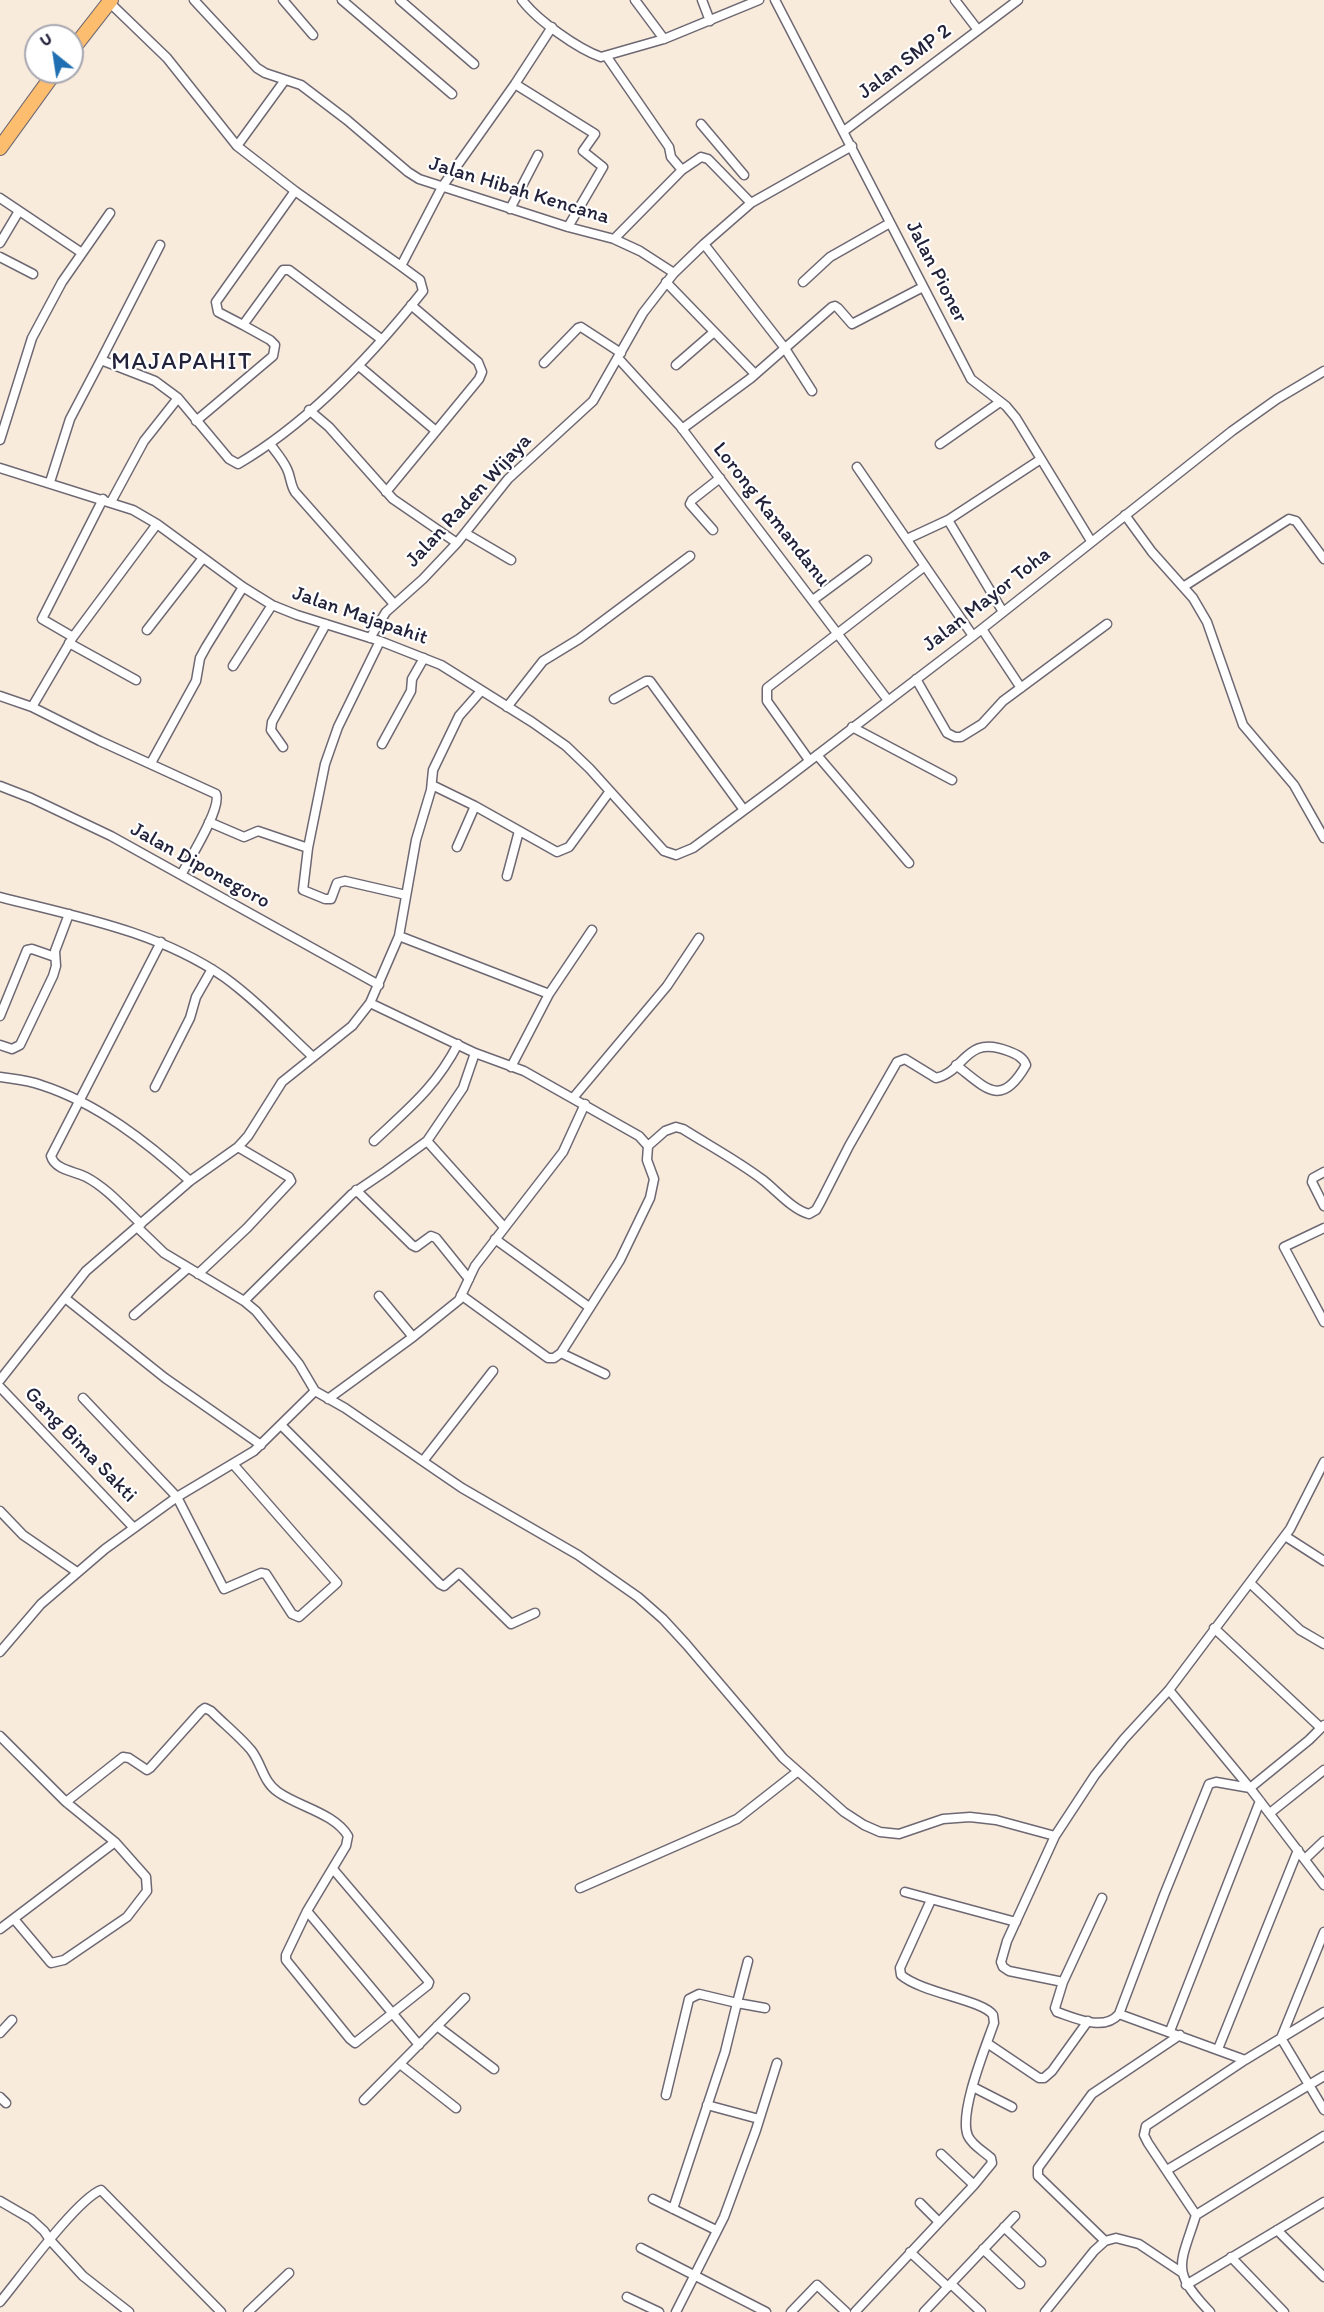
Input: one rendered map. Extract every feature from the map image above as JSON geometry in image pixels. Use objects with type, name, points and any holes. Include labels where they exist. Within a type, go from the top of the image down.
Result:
[{"type":"highway","points":[[84,35],[110,1]]},
{"type":"highway","points":[[0,148],[46,84]]},
{"type":"street","name":"Jalan Hibah Kencana","points":[[194,0],[257,68],[265,74],[301,85],[413,176],[510,209],[614,239],[640,251],[674,273]]},
{"type":"street","points":[[283,0],[313,35]]},
{"type":"street","points":[[342,0],[452,94]]},
{"type":"street","points":[[400,0],[474,64]]},
{"type":"street","points":[[522,0],[530,10],[552,27],[594,55],[607,57],[664,39],[759,0]]},
{"type":"street","points":[[635,0],[664,39]]},
{"type":"street","points":[[702,0],[710,21]]},
{"type":"street","name":"Jalan Pioner","points":[[775,0],[971,379],[1016,418],[1091,541]]},
{"type":"street","points":[[956,0],[978,30]]},
{"type":"street","name":"Jalan SMP 2","points":[[844,131],[1017,0]]},
{"type":"street","points":[[101,360],[155,381],[178,398],[229,459],[238,464],[270,444],[359,366],[423,291],[420,280],[295,191],[237,146],[167,58],[110,1]]},
{"type":"street","points":[[401,266],[442,187],[515,84],[552,27]]},
{"type":"street","points":[[607,57],[669,147],[671,157],[681,170]]},
{"type":"street","points":[[237,146],[285,80]]},
{"type":"street","points":[[515,84],[595,134],[583,151],[603,167],[568,227]]},
{"type":"street","points":[[700,124],[744,175]]},
{"type":"street","name":"Jalan Raden Wijaya","points":[[370,638],[381,619],[394,604],[423,579],[457,543],[508,479],[592,400],[643,313],[674,273],[751,203],[852,146]]},
{"type":"street","points":[[708,159],[719,147]]},
{"type":"street","points":[[510,209],[538,155]]},
{"type":"street","points":[[614,239],[681,170],[701,157],[708,159],[751,203]]},
{"type":"street","points":[[196,420],[273,356],[275,345],[270,340],[218,312],[216,302],[295,191]]},
{"type":"street","points":[[0,198],[82,253]]},
{"type":"street","points":[[0,243],[19,211]]},
{"type":"street","points":[[0,440],[32,338],[58,288],[110,213]]},
{"type":"street","points":[[803,282],[830,257],[890,223]]},
{"type":"street","points":[[704,244],[784,347],[812,391]]},
{"type":"street","points":[[50,482],[70,419],[160,245]]},
{"type":"street","points":[[0,256],[33,274]]},
{"type":"street","points":[[243,325],[281,272],[286,269],[381,339]]},
{"type":"street","points":[[666,282],[755,374]]},
{"type":"street","points":[[682,429],[755,374],[832,307],[838,308],[852,324],[923,287]]},
{"type":"street","points":[[386,492],[479,379],[481,368],[478,362],[411,305]]},
{"type":"street","name":"Lorong Kamandanu","points":[[544,363],[581,327],[619,356],[682,429],[887,699]]},
{"type":"street","points":[[676,365],[714,332]]},
{"type":"street","points":[[359,366],[436,431]]},
{"type":"street","name":"Jalan Mayor Toha","points":[[672,855],[693,848],[973,636],[1232,431],[1277,399],[1324,370]]},
{"type":"street","points":[[136,680],[71,640],[42,619],[107,501],[144,441],[178,398]]},
{"type":"street","points":[[940,444],[1000,402]]},
{"type":"street","points":[[309,410],[329,427],[386,492],[401,505],[457,543]]},
{"type":"street","points":[[270,444],[287,468],[290,483],[295,492],[394,604]]},
{"type":"street","points":[[907,539],[948,520],[1041,459]]},
{"type":"street","points":[[858,467],[973,636]]},
{"type":"street","name":"Jalan Majapahit","points":[[0,468],[133,510],[157,524],[243,587],[272,604],[424,658],[507,707],[566,747],[610,791],[656,843],[672,855]]},
{"type":"street","points":[[713,530],[690,504],[720,478]]},
{"type":"street","points":[[1125,515],[1152,552],[1199,606],[1207,622],[1243,726],[1294,785],[1324,838]]},
{"type":"street","points":[[1183,587],[1289,519],[1296,521],[1324,559]]},
{"type":"street","points":[[948,520],[1003,612]]},
{"type":"street","points":[[33,707],[71,640],[157,524]]},
{"type":"street","points":[[465,534],[511,560]]},
{"type":"street","points":[[507,707],[543,661],[579,639],[690,556]]},
{"type":"street","points":[[147,630],[203,558]]},
{"type":"street","points":[[813,600],[867,560]]},
{"type":"street","points":[[909,863],[813,757],[767,701],[765,693],[771,683],[925,566]]},
{"type":"street","points":[[151,763],[196,681],[200,658],[243,587]]},
{"type":"street","points":[[233,666],[272,604]]},
{"type":"street","points":[[283,747],[271,730],[272,722],[326,624]]},
{"type":"street","points":[[916,679],[947,733],[961,737],[985,722],[1003,701],[1107,624]]},
{"type":"street","points":[[982,629],[1021,688]]},
{"type":"street","points":[[380,641],[351,699],[325,764],[308,848],[303,887],[306,893],[331,898],[337,883],[345,881],[406,895]]},
{"type":"street","points":[[382,744],[411,692],[412,679],[424,658]]},
{"type":"street","points":[[614,699],[650,681],[744,810]]},
{"type":"street","points":[[0,1380],[86,1271],[190,1181],[238,1147],[248,1136],[282,1082],[352,1026],[370,1003],[399,936],[417,840],[432,785],[430,777],[459,716],[481,691]]},
{"type":"street","points":[[0,696],[33,707],[100,741],[216,794],[217,801],[209,822],[182,875]]},
{"type":"street","points":[[852,727],[952,780]]},
{"type":"street","points":[[432,785],[475,806],[553,851],[561,852],[569,847],[610,791]]},
{"type":"street","name":"Jalan Diponegoro","points":[[0,786],[70,816],[182,875],[379,985]]},
{"type":"street","points":[[457,847],[475,806]]},
{"type":"street","points":[[209,822],[244,837],[258,831],[308,848]]},
{"type":"street","points":[[507,876],[519,831]]},
{"type":"street","points":[[0,897],[131,930],[161,942],[212,969],[244,993],[313,1057]]},
{"type":"street","points":[[0,1045],[12,1049],[20,1045],[56,969],[57,946],[69,914]]},
{"type":"street","points":[[510,1067],[549,994],[592,930]]},
{"type":"street","points":[[399,936],[549,994]]},
{"type":"street","points":[[573,1098],[667,986],[699,938]]},
{"type":"street","points":[[161,942],[54,1148],[51,1156],[56,1165],[99,1185],[164,1252],[244,1301],[256,1311],[298,1364],[315,1391],[462,1488],[578,1556],[638,1597],[678,1635],[783,1758],[844,1812],[880,1832],[899,1834],[943,1819],[970,1817],[996,1820],[1055,1836]]},
{"type":"street","points":[[0,1016],[27,950],[32,949],[55,957]]},
{"type":"street","points":[[155,1087],[190,1018],[196,997],[212,969]]},
{"type":"street","points":[[370,1003],[475,1053],[524,1071],[639,1136],[648,1146],[647,1160],[654,1179],[650,1198],[620,1260],[561,1353],[554,1358],[548,1358],[461,1295]]},
{"type":"street","points":[[374,1141],[429,1091],[447,1066],[458,1044]]},
{"type":"street","points":[[648,1146],[671,1128],[676,1127],[729,1157],[782,1195],[793,1206],[809,1214],[816,1210],[821,1202],[849,1146],[897,1062],[905,1059],[936,1078],[945,1074],[956,1065],[977,1048],[987,1046],[1005,1049],[1018,1055],[1026,1065],[1010,1088],[1004,1091],[987,1088],[956,1065]]},
{"type":"street","points":[[244,1301],[356,1190],[427,1141],[463,1088],[475,1053]]},
{"type":"street","points":[[0,1077],[39,1084],[79,1101],[142,1139],[190,1181]]},
{"type":"street","points":[[328,1399],[454,1305],[475,1266],[563,1152],[585,1104]]},
{"type":"street","points":[[427,1141],[504,1227]]},
{"type":"street","points":[[198,1274],[248,1228],[291,1181],[289,1177],[238,1147]]},
{"type":"street","points":[[1324,1172],[1313,1178],[1312,1182],[1324,1206]]},
{"type":"street","points":[[356,1190],[412,1245],[416,1246],[431,1236],[436,1238],[469,1279]]},
{"type":"street","points":[[1324,1228],[1284,1247],[1324,1323]]},
{"type":"street","points":[[495,1239],[589,1307]]},
{"type":"street","points":[[134,1314],[188,1268]]},
{"type":"street","points":[[379,1296],[413,1337]]},
{"type":"street","points":[[64,1298],[165,1378],[261,1445]]},
{"type":"street","points":[[561,1353],[605,1374]]},
{"type":"street","points":[[423,1461],[492,1371]]},
{"type":"street","name":"Gang Bima Sakti","points":[[0,1387],[133,1527]]},
{"type":"street","points":[[0,1652],[41,1604],[77,1572],[133,1527],[261,1445],[315,1391]]},
{"type":"street","points":[[82,1398],[177,1497],[224,1588],[261,1573],[266,1574],[292,1614],[299,1617],[337,1583],[233,1464]]},
{"type":"street","points":[[281,1425],[440,1584],[444,1586],[448,1584],[459,1573],[511,1624],[535,1613]]},
{"type":"street","points":[[1063,1982],[1009,1971],[1003,1967],[1001,1962],[1016,1922],[1055,1836],[1095,1774],[1169,1690],[1285,1536],[1324,1462]]},
{"type":"street","points":[[0,1511],[23,1535],[77,1572]]},
{"type":"street","points":[[1285,1536],[1324,1561]]},
{"type":"street","points":[[1250,1583],[1300,1630],[1324,1644]]},
{"type":"street","points":[[1214,1628],[1322,1726],[1250,1788]]},
{"type":"street","points":[[0,1636],[10,1640]]},
{"type":"street","points":[[1169,1690],[1323,1880]]},
{"type":"street","points":[[66,1802],[123,1758],[129,1758],[147,1770],[206,1708],[211,1711],[250,1749],[268,1783],[277,1792],[317,1812],[345,1831],[348,1836],[333,1869],[307,1911],[286,1959],[355,2043],[392,2015],[429,1982],[333,1869]]},
{"type":"street","points":[[0,1736],[66,1802],[115,1842],[146,1877],[147,1891],[127,1917],[64,1960],[51,1963],[14,1919]]},
{"type":"street","points":[[1270,1813],[1324,1770]]},
{"type":"street","points":[[580,1888],[737,1819],[797,1772]]},
{"type":"street","points":[[1102,1898],[1063,1982],[1055,2007],[1057,2012],[1088,2021],[1108,2022],[1114,2020],[1119,2014],[1209,1784],[1216,1782],[1250,1788]]},
{"type":"street","points":[[1170,2031],[1260,1801]]},
{"type":"street","points":[[1305,1859],[1324,1841]]},
{"type":"street","points":[[0,1929],[115,1842]]},
{"type":"street","points":[[1218,2049],[1298,1850]]},
{"type":"street","points":[[905,1892],[1016,1922]]},
{"type":"street","points":[[855,2312],[991,2166],[992,2160],[967,2134],[966,2119],[973,2087],[994,2024],[993,2015],[989,2010],[918,1986],[901,1976],[900,1968],[931,1900]]},
{"type":"street","points":[[307,1911],[419,2045]]},
{"type":"street","points":[[1281,2038],[1324,1932]]},
{"type":"street","points":[[673,2209],[725,2052],[748,1961]]},
{"type":"street","points":[[666,2095],[689,1999],[699,1994],[765,2008]]},
{"type":"street","points":[[364,2100],[465,1998]]},
{"type":"street","points":[[1196,2215],[1144,2135],[1146,2126],[1245,2060],[1324,2012]]},
{"type":"street","points":[[1119,2014],[1245,2060]]},
{"type":"street","points":[[0,2032],[12,2020]]},
{"type":"street","points":[[987,2043],[1039,2078],[1044,2078],[1052,2072],[1088,2021]]},
{"type":"street","points":[[437,2026],[494,2069]]},
{"type":"street","points":[[1106,2241],[1038,2176],[1038,2168],[1092,2094],[1180,2035]]},
{"type":"street","points":[[1281,2038],[1324,2110]]},
{"type":"street","points":[[676,2312],[724,2217],[777,2063]]},
{"type":"street","points":[[400,2064],[456,2108]]},
{"type":"street","points":[[1167,2170],[1324,2076]]},
{"type":"street","points":[[973,2087],[1012,2107]]},
{"type":"street","points":[[707,2105],[759,2119]]},
{"type":"street","points":[[1210,2312],[1186,2284],[1181,2272],[1183,2256],[1196,2215],[1324,2136]]},
{"type":"street","points":[[941,2154],[974,2185]]},
{"type":"street","points":[[0,2302],[50,2240],[92,2195],[101,2190],[221,2312]]},
{"type":"street","points":[[653,2199],[716,2230]]},
{"type":"street","points":[[0,2201],[31,2218],[83,2276],[129,2312]]},
{"type":"street","points":[[1186,2284],[1324,2202]]},
{"type":"street","points":[[920,2203],[939,2222]]},
{"type":"street","points":[[924,2312],[1015,2216]]},
{"type":"street","points":[[1004,2227],[1041,2262]]},
{"type":"street","points":[[1277,2230],[1324,2277]]},
{"type":"street","points":[[1045,2312],[1094,2251],[1106,2241],[1116,2238],[1139,2244],[1181,2272]]},
{"type":"street","points":[[641,2248],[766,2312]]},
{"type":"street","points":[[983,2249],[1020,2284]]},
{"type":"street","points":[[910,2252],[981,2312]]},
{"type":"street","points":[[1231,2257],[1284,2312]]},
{"type":"street","points":[[248,2312],[289,2272]]},
{"type":"street","points":[[791,2312],[817,2285],[846,2312]]},
{"type":"street","points":[[627,2297],[659,2312]]},
{"type":"district","name":"MAJAPAHIT","points":[[182,363]]}]
